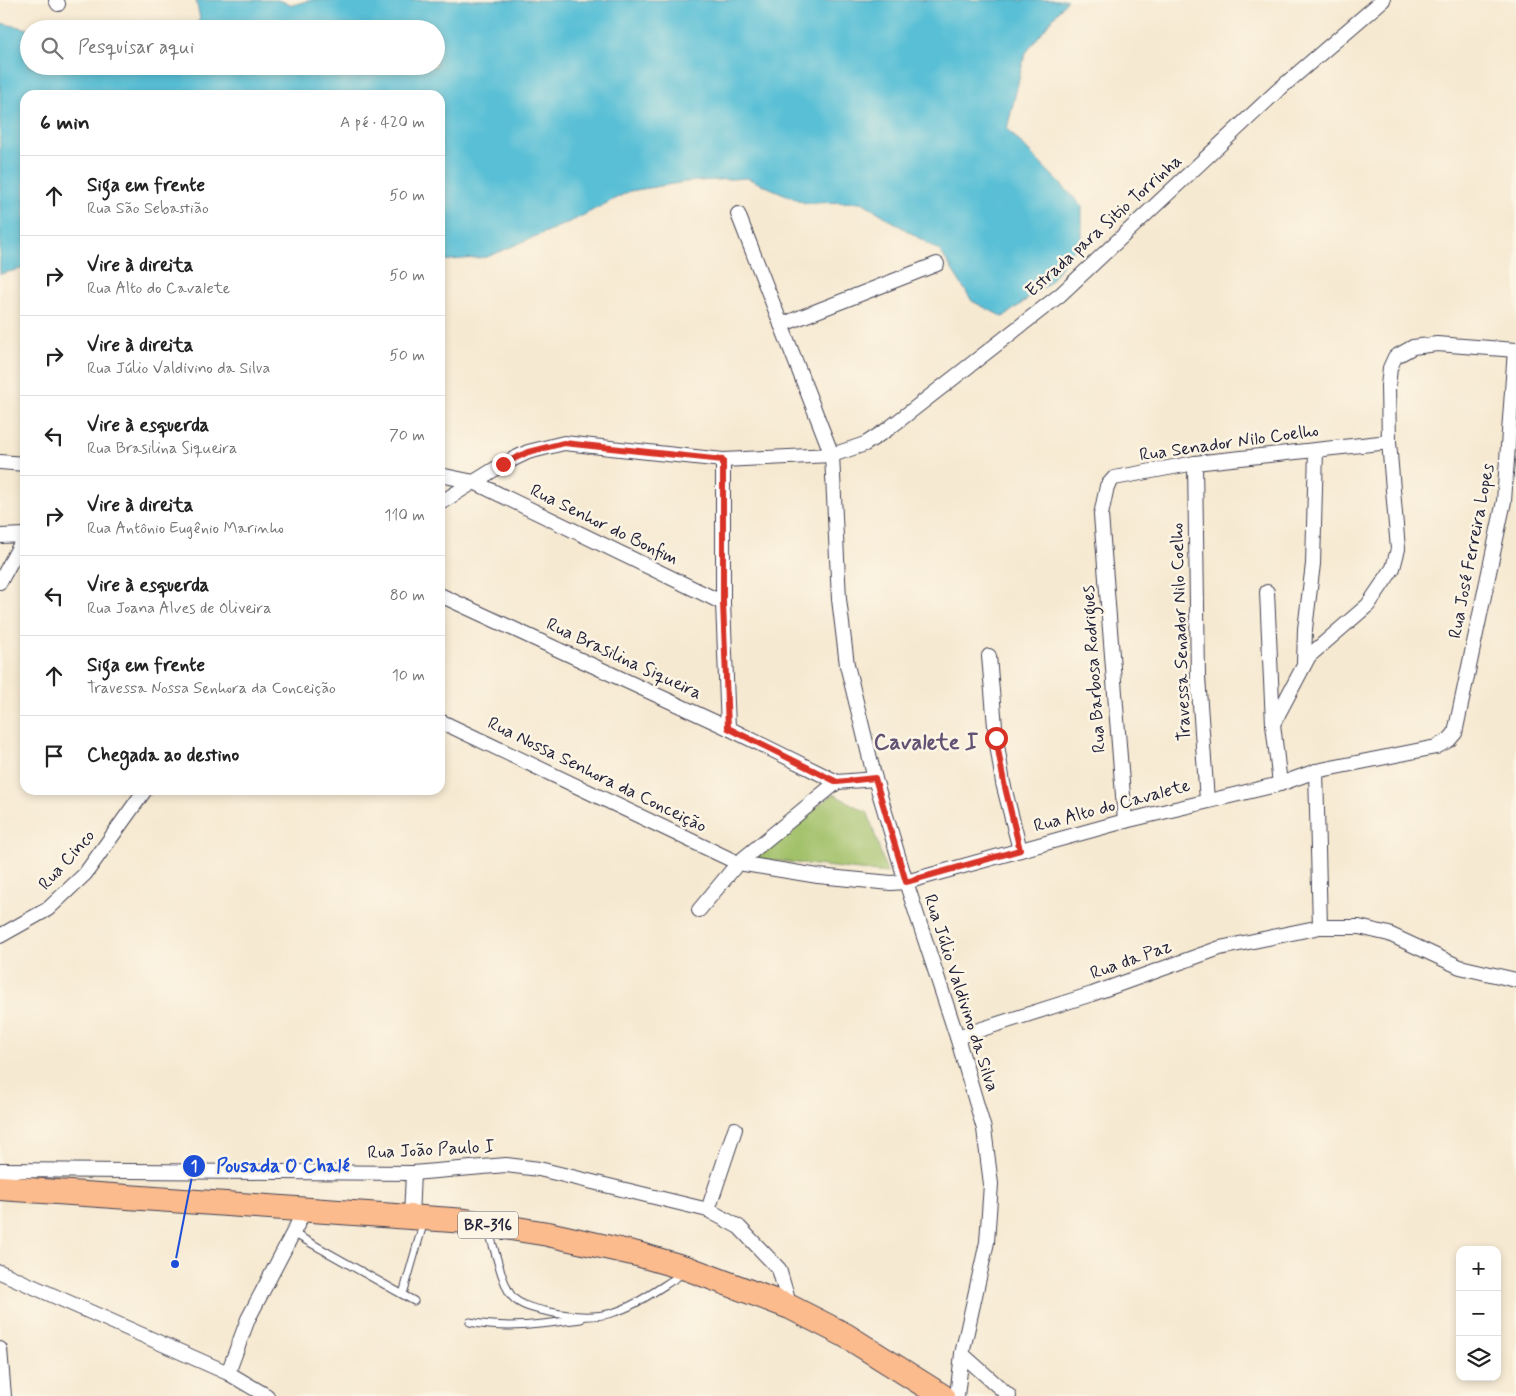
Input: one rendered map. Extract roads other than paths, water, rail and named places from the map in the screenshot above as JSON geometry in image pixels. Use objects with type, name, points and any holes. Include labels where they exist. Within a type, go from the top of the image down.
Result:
[{"type":"highway","name":"BR-316","points":[[0,1188],[306,1208],[487,1224],[548,1234],[638,1254],[689,1269],[790,1307],[845,1335],[942,1396]]},
{"type":"street","name":"Estrada para Sitio Torrinha","points":[[445,500],[503,464],[528,452],[564,443],[723,460],[832,455],[865,444],[888,430],[1060,295],[1276,92],[1383,0]]},
{"type":"street","name":"Rua Júlio Valdivino da Silva","points":[[738,214],[832,455],[839,599],[847,665],[875,778],[984,1129],[991,1184],[987,1242],[962,1354],[957,1396]]},
{"type":"street","points":[[781,325],[938,264]]},
{"type":"street","points":[[1273,724],[1304,664],[1318,647],[1342,630],[1368,605],[1393,568],[1398,549],[1389,442],[1390,368],[1395,357],[1413,347],[1437,344],[1516,350]]},
{"type":"street","name":"Rua José Ferreira Lopes","points":[[1436,746],[1449,740],[1455,733],[1504,501],[1516,350]]},
{"type":"street","name":"Rua Senador Nilo Coelho","points":[[1102,515],[1106,486],[1114,478],[1195,463],[1389,442]]},
{"type":"street","points":[[1304,664],[1305,629],[1313,564],[1316,450]]},
{"type":"street","points":[[723,460],[723,603],[728,728]]},
{"type":"street","points":[[0,462],[20,464]]},
{"type":"street","name":"Travessa Senador Nilo Coelho","points":[[1195,463],[1198,677],[1207,800]]},
{"type":"street","name":"Rua Senhor do Bonfim","points":[[445,476],[474,482],[723,603]]},
{"type":"street","name":"Rua Barbosa Rodrigues","points":[[1102,515],[1125,821]]},
{"type":"street","points":[[0,536],[20,536]]},
{"type":"street","points":[[0,582],[20,545]]},
{"type":"street","points":[[1267,592],[1273,724],[1280,784]]},
{"type":"street","name":"Rua Brasilina Siqueira","points":[[445,597],[728,728],[837,782]]},
{"type":"street","points":[[989,656],[996,738],[1004,783],[1020,850]]},
{"type":"street","name":"Rua Nossa Senhora da Conceição","points":[[445,723],[738,863]]},
{"type":"street","name":"Rua Alto do Cavalete","points":[[738,863],[818,876],[891,883],[906,882],[1125,821],[1280,784],[1316,771],[1436,746]]},
{"type":"street","points":[[1316,771],[1320,927]]},
{"type":"street","points":[[699,910],[738,863],[837,782],[875,778]]},
{"type":"street","name":"Rua Cinco","points":[[0,936],[48,909],[85,874],[141,795]]},
{"type":"street","name":"Rua da Paz","points":[[957,1037],[1092,994],[1220,948],[1320,927],[1359,927],[1389,934],[1460,967],[1516,980]]},
{"type":"street","points":[[708,1210],[735,1129]]},
{"type":"street","name":"Rua João Paulo I","points":[[0,1170],[412,1172],[506,1165],[538,1169],[708,1210],[739,1227],[779,1268],[790,1307]]},
{"type":"street","points":[[412,1172],[418,1218]]},
{"type":"street","points":[[228,1373],[248,1320],[306,1208]]},
{"type":"street","points":[[0,1272],[228,1373],[267,1396]]},
{"type":"street","points":[[0,1349],[4,1396]]},
{"type":"street","points":[[962,1354],[1009,1396]]},
{"type":"lane","points":[[403,1294],[418,1218]]},
{"type":"lane","points":[[487,1224],[509,1293],[526,1307],[561,1315],[596,1318]]},
{"type":"lane","points":[[293,1234],[414,1300]]},
{"type":"lane","points":[[470,1322],[490,1326],[526,1326],[596,1318],[622,1312],[689,1269]]},
{"type":"water","points":[[196,0],[277,0],[293,5],[310,0],[1067,0],[1025,54],[1007,129],[1082,206],[1082,239],[1047,285],[1003,317],[972,301],[941,252],[862,202],[805,203],[747,178],[685,182],[630,191],[574,220],[487,257],[445,261],[445,90],[20,90],[20,269],[0,274],[0,23],[20,27],[20,75],[445,75],[445,20],[200,19]]},
{"type":"place","name":"Pousada O Chalé","points":[[175,1264]]},
{"type":"district","name":"Cavalete I","points":[[926,743]]}]
